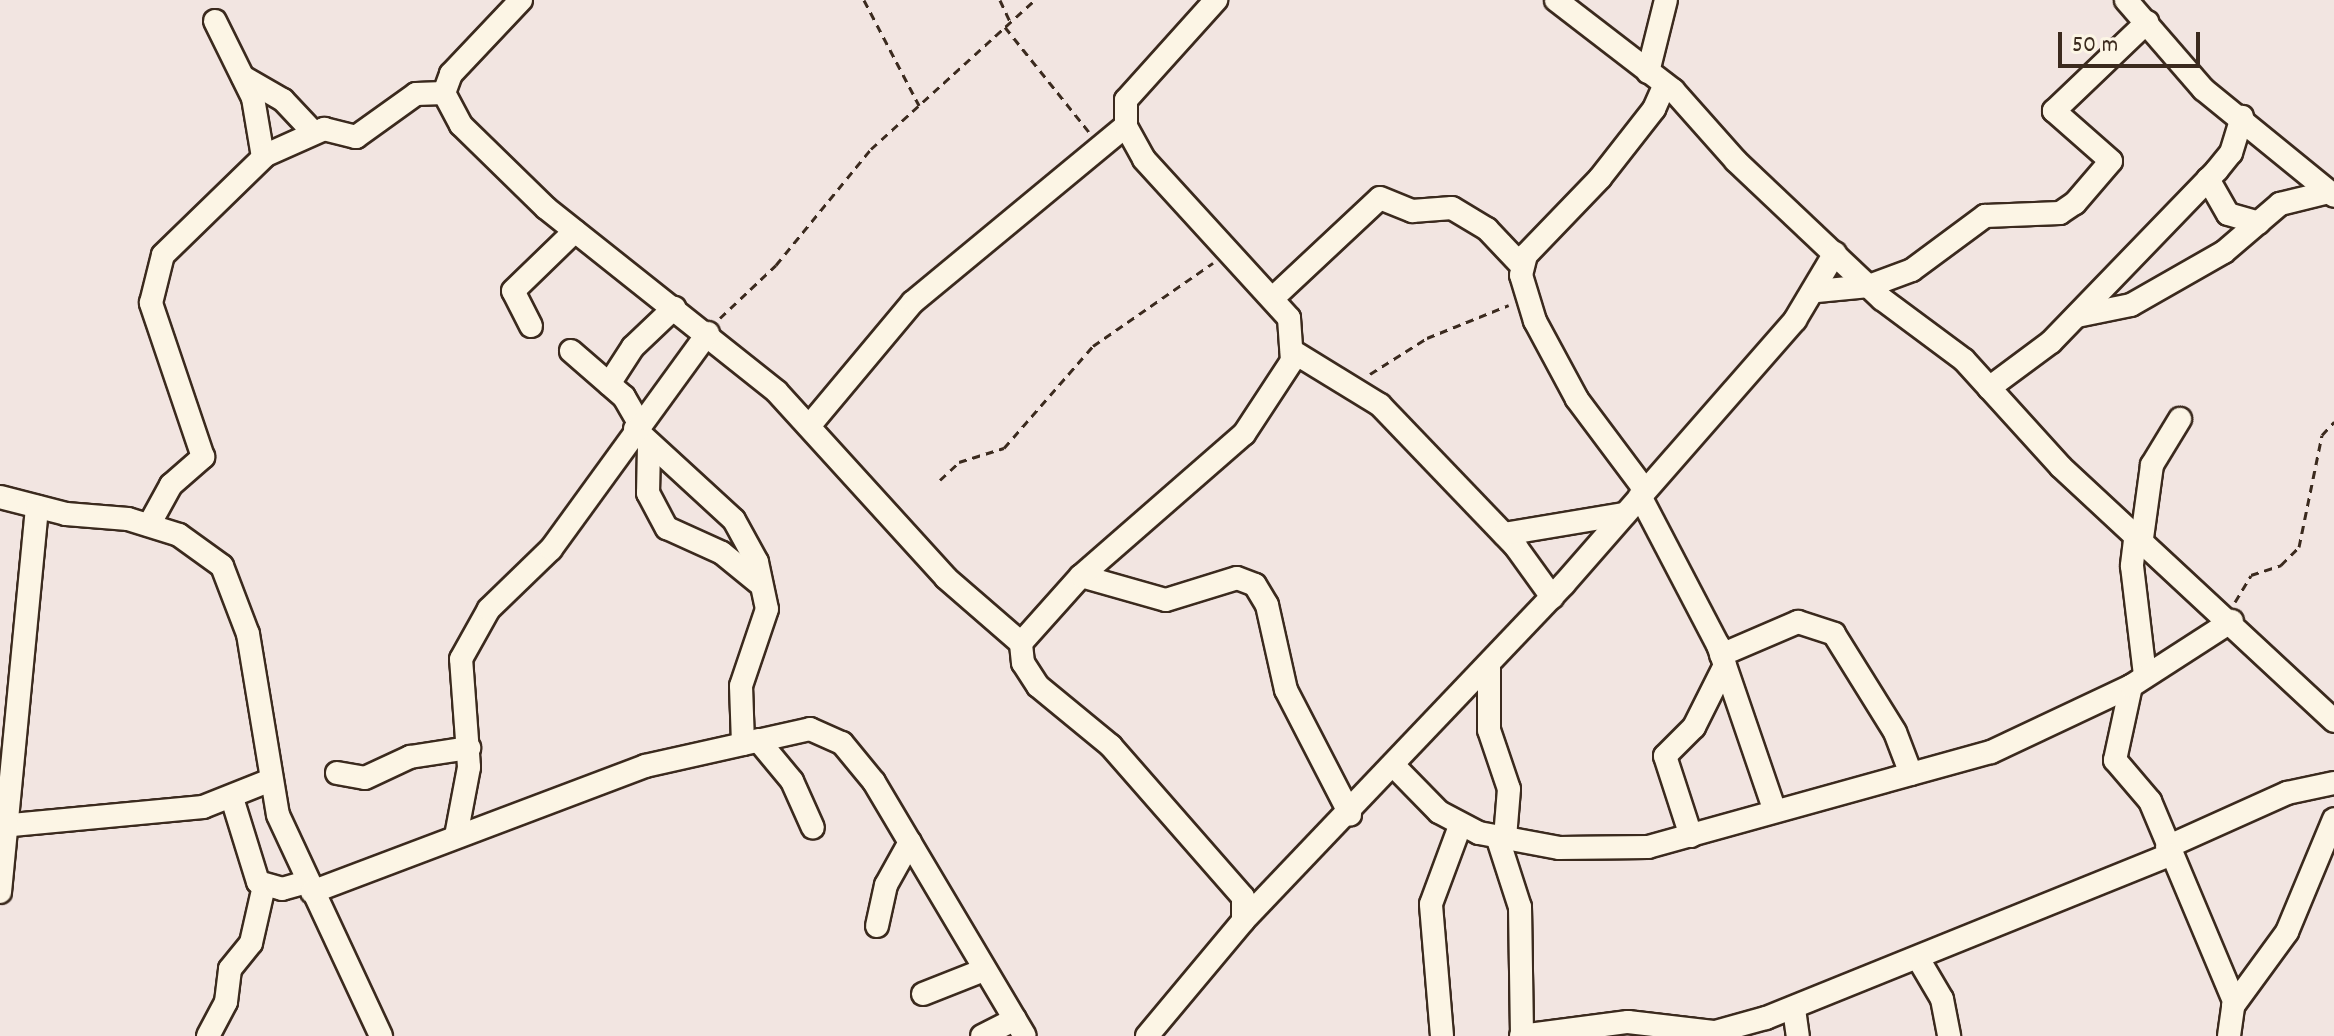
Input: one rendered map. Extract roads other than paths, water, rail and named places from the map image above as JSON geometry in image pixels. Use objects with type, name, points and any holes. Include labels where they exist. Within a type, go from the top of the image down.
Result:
[{"type":"street","points":[[444,93],[451,74],[521,0]]},
{"type":"street","points":[[1021,643],[1081,576],[1244,434],[1285,382],[1292,351],[1289,318],[1144,159],[1126,126],[1126,100],[1216,0]]},
{"type":"street","points":[[1556,0],[1656,78],[1869,286],[1989,388],[2061,467],[2229,618],[2334,721]]},
{"type":"street","points":[[1522,266],[1654,109],[1666,0]]},
{"type":"street","points":[[2131,2],[2183,70],[2332,194]]},
{"type":"street","points":[[215,21],[243,77],[263,157]]},
{"type":"street","points":[[1817,291],[1869,286],[1939,254],[1985,216],[2060,213],[2111,167],[2108,154],[2054,111],[2147,22]]},
{"type":"street","points":[[243,77],[283,100],[314,133]]},
{"type":"street","points":[[149,525],[171,485],[203,457],[151,303],[154,276],[186,229],[263,157],[314,133],[356,137],[416,94],[444,93]]},
{"type":"street","points":[[444,93],[480,147],[575,231],[709,334],[810,425],[946,578],[1021,643],[1023,663],[1038,686],[1111,746],[1222,869],[1243,897],[1243,921]]},
{"type":"street","points":[[1989,388],[2077,316],[2208,179],[2231,153],[2242,117]]},
{"type":"street","points":[[810,425],[913,302],[1100,143],[1126,126]]},
{"type":"street","points":[[2208,179],[2228,214],[2259,223]]},
{"type":"street","points":[[2077,316],[2131,305],[2163,288],[2259,223],[2280,204],[2332,194]]},
{"type":"street","points":[[1273,298],[1380,198],[1412,211],[1452,208],[1487,229],[1522,266],[1527,296],[1577,399],[1642,493],[1671,543],[1723,660],[1774,809]]},
{"type":"street","points":[[531,326],[513,291],[575,231]]},
{"type":"street","points":[[1147,1036],[1243,921],[1350,814],[1552,597],[1817,291],[1835,253]]},
{"type":"street","points":[[609,384],[633,347],[674,308]]},
{"type":"street","points":[[456,836],[469,748],[460,714],[461,659],[489,609],[551,549],[641,433],[709,334]]},
{"type":"street","points":[[571,351],[609,384],[641,433],[734,520],[757,562],[767,609],[741,686],[751,742],[792,781],[813,828]]},
{"type":"street","points":[[1292,351],[1352,385],[1380,405],[1504,534],[1552,597]]},
{"type":"street","points":[[2180,419],[2152,465],[2132,566],[2138,680],[2118,732],[2115,760],[2150,801],[2168,851],[2235,1003]]},
{"type":"street","points":[[641,433],[648,493],[667,528],[722,553],[760,584]]},
{"type":"street","points":[[0,497],[37,507],[149,525],[209,552],[233,588],[248,634],[278,815],[381,1036]]},
{"type":"street","points":[[0,892],[12,825],[37,507]]},
{"type":"street","points":[[1504,534],[1624,514]]},
{"type":"street","points":[[1081,576],[1166,600],[1237,578],[1255,585],[1267,605],[1286,690],[1350,814]]},
{"type":"street","points":[[1394,766],[1460,826],[1501,837],[1611,852],[1691,836],[1774,809],[1991,752],[2079,712],[2138,680],[2229,618]]},
{"type":"street","points":[[1691,836],[1665,756],[1694,727],[1723,660],[1798,622],[1834,634],[1895,732],[1911,774]]},
{"type":"street","points":[[1489,664],[1489,730],[1509,789],[1501,837],[1520,907],[1521,1036],[1628,1022],[1684,1033],[1715,1032],[1794,1009],[1919,960],[2168,851],[2287,793],[2334,783]]},
{"type":"street","points":[[2079,712],[2101,717],[2118,732]]},
{"type":"street","points":[[264,886],[310,887],[645,766],[810,729],[829,734],[874,782],[1020,1027],[982,1036]]},
{"type":"street","points":[[337,773],[365,778],[410,757],[469,748]]},
{"type":"street","points":[[12,825],[232,798],[271,780]]},
{"type":"street","points":[[208,1036],[226,1002],[230,969],[251,943],[264,886],[232,798]]},
{"type":"street","points":[[2229,1036],[2235,1003],[2287,932],[2334,819]]},
{"type":"street","points":[[1442,1036],[1431,904],[1460,826]]},
{"type":"street","points":[[877,926],[886,885],[910,842]]},
{"type":"street","points":[[1919,960],[1942,999],[1949,1036]]},
{"type":"street","points":[[923,994],[984,970]]},
{"type":"street","points":[[1794,1009],[1798,1036]]}]
